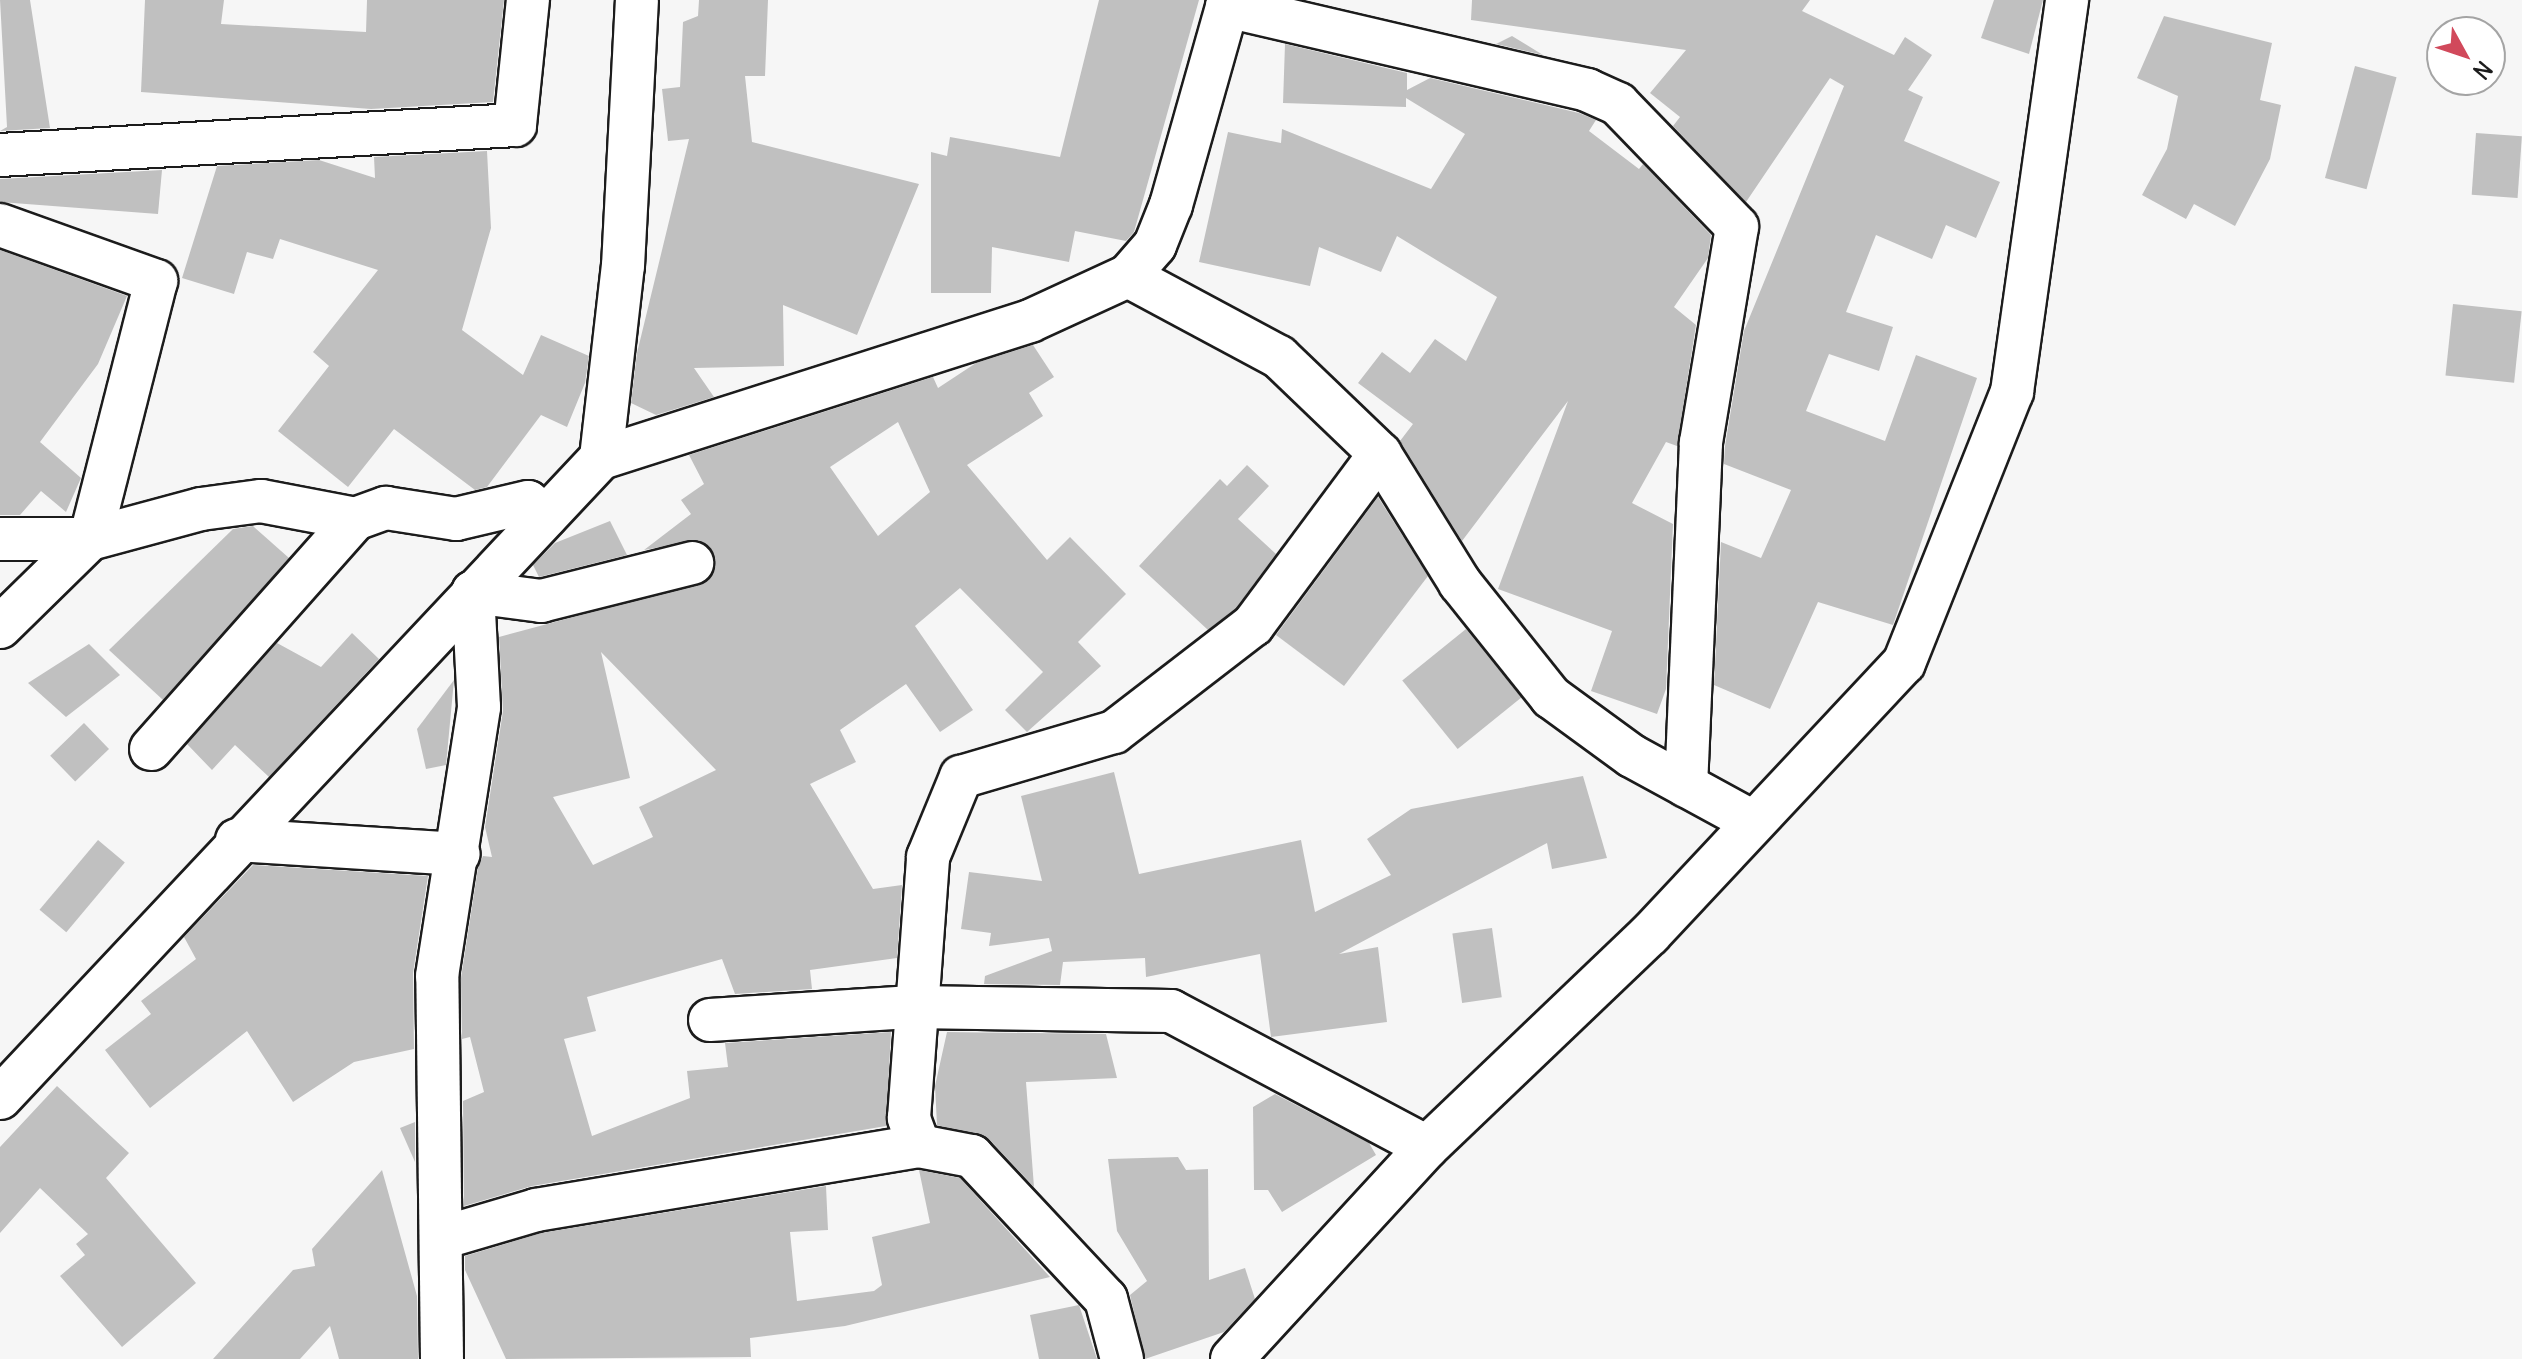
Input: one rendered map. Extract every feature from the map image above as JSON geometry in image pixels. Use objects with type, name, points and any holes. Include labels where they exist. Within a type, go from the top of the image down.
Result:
[{"type":"street","points":[[0,155],[515,125],[528,0]]},
{"type":"street","points":[[601,458],[623,266],[637,0]]},
{"type":"street","points":[[1232,1359],[1427,1147],[1650,934],[1751,821],[1904,663],[2012,392],[2067,0]]},
{"type":"street","points":[[0,1098],[237,840],[601,458],[1030,321],[1128,276],[1155,245],[1171,205],[1228,3],[1587,90],[1618,104],[1737,227],[1701,443],[1686,786]]},
{"type":"street","points":[[0,225],[156,281],[90,539],[0,627]]},
{"type":"street","points":[[1128,276],[1279,357],[1380,454],[1460,583],[1551,697],[1686,786],[1751,821]]},
{"type":"street","points":[[919,1146],[909,1118],[913,1007],[928,857],[961,777],[1114,732],[1253,625],[1380,454]]},
{"type":"street","points":[[0,539],[90,539],[201,509],[261,501],[355,519]]},
{"type":"street","points":[[151,749],[355,519],[386,508],[456,519],[528,502],[546,516]]},
{"type":"street","points":[[473,592],[541,601],[692,563]]},
{"type":"street","points":[[442,1359],[445,1237],[437,976],[459,854],[479,707],[473,592]]},
{"type":"street","points":[[237,840],[459,854]]},
{"type":"street","points":[[710,1020],[913,1007],[1171,1011],[1427,1147]]},
{"type":"street","points":[[445,1237],[536,1210],[919,1146],[972,1156],[1106,1299],[1122,1359]]},
{"type":"building","points":[[0,0],[30,0],[50,128],[0,131],[7,127]]},
{"type":"building","points":[[145,0],[224,0],[221,24],[366,32],[367,0],[504,0],[493,102],[371,109],[141,92]]},
{"type":"building","points":[[699,0],[768,0],[765,76],[745,76],[752,142],[919,184],[857,335],[783,305],[784,366],[694,368],[714,397],[656,415],[631,403],[637,353],[689,139],[668,141],[662,89],[680,87],[683,22],[698,16]]},
{"type":"building","points":[[1099,0],[1199,0],[1134,232],[1126,241],[1075,231],[1069,262],[992,247],[991,293],[931,293],[931,152],[947,156],[950,137],[1060,157]]},
{"type":"building","points":[[1472,0],[1810,0],[1802,11],[1894,55],[1905,37],[1932,55],[1908,90],[1923,97],[1904,141],[2000,182],[1976,238],[1946,225],[1932,259],[1876,235],[1846,312],[1893,327],[1879,371],[1829,354],[1806,411],[1885,441],[1916,355],[1977,378],[1893,625],[1818,602],[1770,709],[1714,685],[1721,542],[1761,558],[1791,490],[1724,464],[1725,446],[1744,331],[1844,86],[1830,78],[1746,202],[1673,126],[1680,117],[1650,93],[1686,50],[1471,20]]},
{"type":"building","points":[[1994,0],[2043,0],[2029,54],[1981,38]]},
{"type":"building","points":[[2164,16],[2272,43],[2260,100],[2281,105],[2270,159],[2235,226],[2194,204],[2186,219],[2142,195],[2167,149],[2178,96],[2137,78]]},
{"type":"building","points":[[1512,36],[1543,55],[1496,44]]},
{"type":"building","points":[[1285,44],[1407,73],[1407,90],[1430,78],[1579,113],[1596,120],[1589,131],[1639,169],[1643,164],[1711,235],[1708,258],[1674,307],[1696,325],[1677,446],[1666,442],[1632,503],[1673,524],[1666,689],[1657,714],[1591,691],[1612,631],[1498,589],[1568,401],[1462,541],[1400,441],[1413,424],[1358,383],[1382,352],[1410,373],[1435,339],[1466,361],[1497,297],[1397,236],[1381,272],[1319,247],[1310,286],[1199,262],[1228,132],[1281,143],[1282,129],[1431,189],[1465,134],[1406,98],[1406,107],[1283,103]]},
{"type":"building","points":[[2355,66],[2397,77],[2367,189],[2325,178]]},
{"type":"building","points":[[2476,133],[2522,136],[2518,198],[2472,195]]},
{"type":"building","points":[[487,151],[491,228],[462,330],[523,375],[541,335],[589,356],[585,383],[567,427],[541,415],[487,487],[475,490],[394,429],[348,487],[278,431],[329,366],[313,352],[378,270],[280,239],[273,259],[247,252],[234,294],[182,278],[217,166],[319,160],[375,178],[374,157]]},
{"type":"building","points":[[162,170],[158,214],[0,202],[0,179]]},
{"type":"building","points":[[0,250],[127,296],[98,364],[40,442],[81,478],[66,512],[41,491],[20,515],[0,515]]},
{"type":"building","points":[[2453,304],[2522,311],[2514,383],[2445,376]]},
{"type":"building","points":[[1033,345],[1054,377],[1029,393],[1043,416],[967,465],[1047,560],[1070,537],[1126,594],[1078,642],[1101,666],[1027,732],[1005,710],[1043,672],[960,588],[915,626],[973,710],[940,732],[906,684],[840,730],[856,762],[810,784],[873,889],[902,885],[897,958],[810,970],[812,989],[735,994],[722,959],[587,997],[596,1031],[564,1039],[592,1136],[690,1098],[687,1071],[728,1067],[725,1043],[891,1032],[886,1126],[532,1186],[464,1206],[463,1101],[484,1092],[470,1037],[462,1039],[461,978],[478,868],[483,856],[492,857],[485,827],[503,711],[499,637],[708,581],[715,558],[699,540],[644,550],[691,514],[681,500],[704,484],[689,455],[933,377],[938,388],[976,363]],"holes":[[[898,422],[930,492],[878,536],[830,467]],[[601,652],[716,770],[639,807],[653,837],[593,865],[553,797],[630,778]]]},
{"type":"building","points":[[1247,465],[1269,486],[1238,519],[1276,554],[1236,608],[1208,630],[1139,566],[1220,479],[1227,486]]},
{"type":"building","points":[[1378,497],[1428,576],[1344,686],[1276,635]]},
{"type":"building","points":[[610,521],[627,555],[539,577],[533,565],[555,543]]},
{"type":"building","points":[[253,526],[289,558],[163,700],[109,650],[233,529]]},
{"type":"building","points":[[1466,629],[1521,697],[1458,749],[1402,681]]},
{"type":"building","points":[[352,633],[379,659],[269,777],[235,745],[212,770],[187,744],[277,643],[321,667]]},
{"type":"building","points":[[89,644],[120,675],[66,717],[28,683]]},
{"type":"building","points":[[454,680],[446,765],[426,769],[417,729]]},
{"type":"building","points":[[84,723],[109,749],[75,782],[50,756]]},
{"type":"building","points":[[1114,772],[1139,874],[1301,840],[1315,912],[1391,875],[1367,839],[1411,809],[1583,776],[1607,858],[1552,869],[1547,843],[1339,954],[1378,947],[1387,1022],[1271,1037],[1260,954],[1146,977],[1145,958],[1063,962],[1060,985],[984,984],[985,976],[1052,951],[1049,938],[989,946],[991,933],[961,929],[969,872],[1042,881],[1021,796]]},
{"type":"building","points":[[98,840],[125,862],[66,932],[40,910]]},
{"type":"building","points":[[253,865],[428,876],[413,973],[414,1049],[354,1062],[293,1102],[247,1031],[150,1108],[105,1050],[151,1014],[141,1001],[196,959],[184,937]]},
{"type":"building","points":[[1492,928],[1502,997],[1462,1003],[1452,934]]},
{"type":"building","points":[[947,1032],[1106,1034],[1117,1078],[1026,1082],[1034,1187],[989,1139],[937,1125],[935,1086]]},
{"type":"building","points":[[57,1086],[129,1153],[106,1178],[196,1283],[122,1347],[60,1276],[85,1255],[76,1244],[88,1234],[40,1188],[0,1233],[0,1147]]},
{"type":"building","points":[[1275,1094],[1369,1143],[1376,1155],[1282,1212],[1268,1190],[1254,1190],[1253,1107]]},
{"type":"building","points":[[415,1122],[415,1162],[400,1128]]},
{"type":"building","points":[[1178,1157],[1186,1170],[1208,1169],[1209,1280],[1245,1268],[1255,1299],[1224,1332],[1145,1359],[1130,1295],[1147,1281],[1117,1231],[1108,1159]]},
{"type":"building","points":[[382,1170],[417,1296],[418,1359],[339,1359],[330,1326],[300,1359],[213,1359],[293,1270],[315,1266],[312,1249]]},
{"type":"building","points":[[919,1170],[960,1178],[1050,1277],[845,1326],[750,1338],[751,1357],[506,1359],[465,1270],[465,1256],[541,1233],[826,1186],[828,1230],[790,1232],[797,1301],[874,1291],[882,1285],[872,1237],[930,1223]]},
{"type":"building","points":[[1079,1305],[1097,1359],[1039,1359],[1030,1315]]}]
